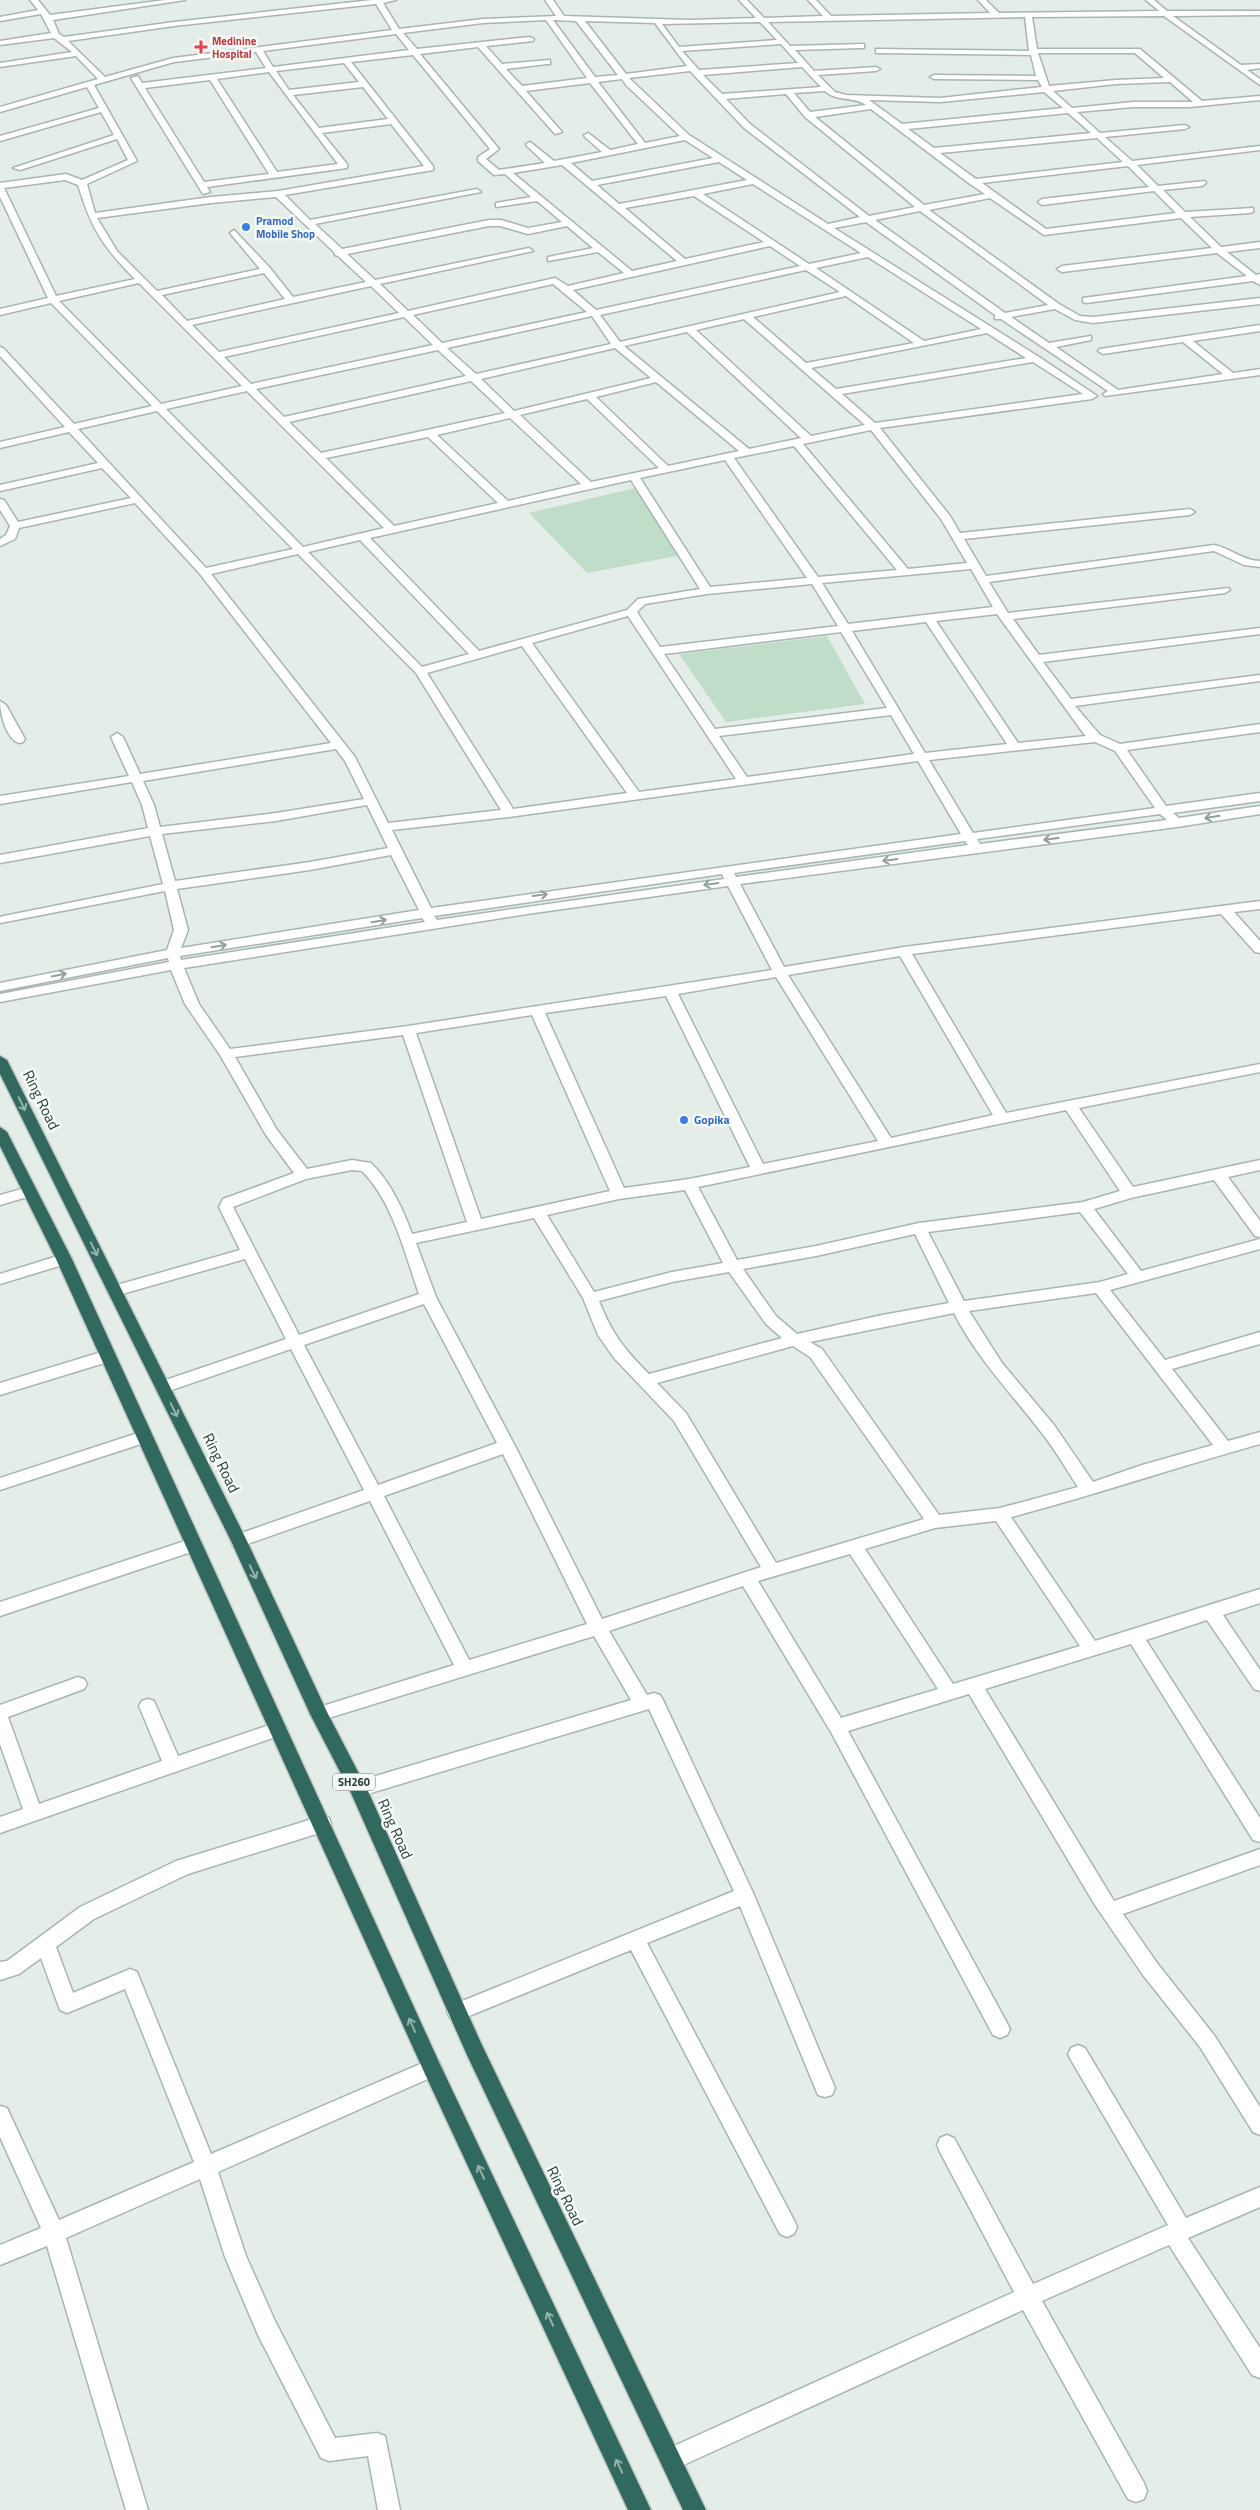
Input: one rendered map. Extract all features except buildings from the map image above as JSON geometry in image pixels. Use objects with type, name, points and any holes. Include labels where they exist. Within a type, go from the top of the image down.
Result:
[{"type":"highway","name":"Ring Road","points":[[0,1060],[239,1541],[319,1714],[358,1791],[456,2012],[695,2510]]},
{"type":"highway","points":[[0,1132],[64,1259],[432,2068],[640,2510]]},
{"type":"street","points":[[34,0],[59,38],[78,53],[102,79]]},
{"type":"street","points":[[0,43],[59,38],[164,11],[181,0]]},
{"type":"street","points":[[0,19],[45,15],[392,0]]},
{"type":"street","points":[[549,0],[561,18]]},
{"type":"street","points":[[743,0],[827,89],[838,95],[861,98],[947,88],[995,77],[1040,78]]},
{"type":"street","points":[[812,0],[828,17]]},
{"type":"street","points":[[982,0],[998,15]]},
{"type":"street","points":[[1150,0],[1167,15],[1260,83]]},
{"type":"street","points":[[378,1],[396,30],[495,149],[481,159],[497,173],[564,162],[686,137]]},
{"type":"street","points":[[0,110],[173,60],[483,20],[578,18],[761,20],[828,17],[1256,14],[1260,21]]},
{"type":"street","points":[[1028,15],[1040,78],[1047,90],[1130,163],[1219,250],[1258,279]]},
{"type":"street","points":[[548,18],[592,80],[643,146]]},
{"type":"street","points":[[578,18],[623,76],[686,137],[824,228],[990,330],[1092,396]]},
{"type":"street","points":[[656,20],[676,48],[747,126],[868,219],[1003,316],[1117,393]]},
{"type":"street","points":[[140,86],[530,39]]},
{"type":"street","points":[[480,44],[558,132]]},
{"type":"street","points":[[676,48],[785,45],[861,46]]},
{"type":"street","points":[[257,48],[287,93],[357,181]]},
{"type":"street","points":[[879,51],[1137,51],[1200,104]]},
{"type":"street","points":[[0,65],[78,53]]},
{"type":"street","points":[[92,216],[211,200],[278,194],[430,168],[346,60]]},
{"type":"street","points":[[500,67],[547,62]]},
{"type":"street","points":[[518,89],[623,76],[695,70],[804,65]]},
{"type":"street","points":[[1239,68],[1260,66]]},
{"type":"street","points":[[812,73],[876,69]]},
{"type":"street","points":[[131,71],[211,200]]},
{"type":"street","points":[[212,77],[274,175]]},
{"type":"street","points":[[934,77],[947,88],[1000,94],[1116,82],[1171,80]]},
{"type":"street","points":[[995,77],[1000,94]]},
{"type":"street","points":[[89,83],[133,161],[82,183],[66,177],[0,187],[54,301],[420,671],[509,813]]},
{"type":"street","points":[[287,93],[365,84]]},
{"type":"street","points":[[720,97],[827,89]]},
{"type":"street","points":[[788,91],[808,114],[923,209],[1056,306],[1078,318],[1093,320],[1260,300]]},
{"type":"street","points":[[861,98],[973,182],[1044,232],[1184,215],[1250,210]]},
{"type":"street","points":[[899,127],[1069,109],[1150,103],[1173,107],[1260,98]]},
{"type":"street","points":[[808,114],[871,106]]},
{"type":"street","points":[[0,140],[103,109]]},
{"type":"street","points":[[317,131],[394,121]]},
{"type":"street","points":[[932,151],[1185,127]]},
{"type":"street","points":[[588,135],[608,153]]},
{"type":"street","points":[[17,168],[119,136]]},
{"type":"street","points":[[530,144],[552,164]]},
{"type":"street","points":[[973,182],[1260,148]]},
{"type":"street","points":[[591,184],[719,159]]},
{"type":"street","points":[[564,162],[683,262]]},
{"type":"street","points":[[202,186],[344,166]]},
{"type":"street","points":[[507,172],[630,274]]},
{"type":"street","points":[[618,207],[753,181]]},
{"type":"street","points":[[82,183],[92,216],[113,252],[392,530]]},
{"type":"street","points":[[1042,202],[1155,187],[1202,183]]},
{"type":"street","points":[[307,223],[477,192]]},
{"type":"street","points":[[696,193],[922,344]]},
{"type":"street","points":[[278,194],[371,284],[589,486]]},
{"type":"street","points":[[824,228],[992,195]]},
{"type":"street","points":[[499,205],[538,198]]},
{"type":"street","points":[[338,253],[489,223],[500,223],[528,231],[569,223]]},
{"type":"street","points":[[234,233],[291,300]]},
{"type":"street","points":[[566,289],[771,243]]},
{"type":"street","points":[[1062,269],[1260,245]]},
{"type":"street","points":[[551,259],[599,249]]},
{"type":"street","points":[[184,324],[529,251]]},
{"type":"street","points":[[0,445],[160,407],[868,254]]},
{"type":"street","points":[[154,294],[267,270]]},
{"type":"street","points":[[1086,300],[1258,279]]},
{"type":"street","points":[[0,312],[141,280]]},
{"type":"street","points":[[216,356],[555,281],[595,314],[618,346],[746,452]]},
{"type":"street","points":[[281,421],[848,293]]},
{"type":"street","points":[[975,321],[1056,306]]},
{"type":"street","points":[[747,317],[873,426],[946,518],[1003,614],[1068,703],[1096,738],[1119,748],[1164,810],[1177,823]]},
{"type":"street","points":[[1103,351],[1260,328]]},
{"type":"street","points":[[690,330],[808,439]]},
{"type":"street","points":[[804,366],[990,330]]},
{"type":"street","points":[[1048,346],[1088,338]]},
{"type":"street","points":[[1185,339],[1232,377]]},
{"type":"street","points":[[0,350],[204,572],[340,745],[351,760],[430,919]]},
{"type":"street","points":[[834,392],[1036,360]]},
{"type":"street","points":[[204,572],[505,504],[873,426],[1260,372]]},
{"type":"street","points":[[318,457],[430,434],[510,413],[658,379]]},
{"type":"street","points":[[588,395],[666,469]]},
{"type":"street","points":[[430,434],[505,504]]},
{"type":"street","points":[[796,442],[906,574]]},
{"type":"street","points":[[727,456],[844,627],[973,843]]},
{"type":"street","points":[[0,488],[105,464]]},
{"type":"street","points":[[634,476],[707,591]]},
{"type":"street","points":[[15,526],[137,500]]},
{"type":"street","points":[[0,502],[15,526]]},
{"type":"street","points":[[957,537],[1190,512]]},
{"type":"street","points":[[0,542],[11,538],[15,526]]},
{"type":"street","points":[[362,536],[476,656]]},
{"type":"street","points":[[982,580],[1214,548],[1226,551],[1246,565],[1260,564]]},
{"type":"street","points":[[420,671],[631,612],[642,601],[707,591],[814,583],[973,566]]},
{"type":"street","points":[[657,651],[844,627],[929,618],[1003,614],[1225,590]]},
{"type":"street","points":[[631,612],[743,780]]},
{"type":"street","points":[[929,618],[1015,747]]},
{"type":"street","points":[[1036,659],[1260,631]]},
{"type":"street","points":[[525,642],[634,794]]},
{"type":"street","points":[[1068,703],[1260,678]]},
{"type":"street","points":[[0,705],[19,739]]},
{"type":"street","points":[[712,733],[894,711]]},
{"type":"street","points":[[1119,748],[1260,728]]},
{"type":"street","points":[[118,737],[148,805],[181,930],[174,959],[192,1004],[226,1054],[271,1132],[303,1175]]},
{"type":"street","points":[[385,827],[509,813],[634,794],[922,757],[1096,738]]},
{"type":"street","points":[[0,800],[340,745]]},
{"type":"street","points":[[6,991],[174,959],[430,919],[973,843],[1164,810],[1260,797]]},
{"type":"street","points":[[0,859],[155,832],[372,801]]},
{"type":"street","points":[[973,843],[1177,823],[1260,810]]},
{"type":"street","points":[[4,920],[170,886],[301,868],[396,850]]},
{"type":"street","points":[[729,876],[779,971],[887,1144]]},
{"type":"street","points":[[226,1054],[408,1030],[670,991],[904,951],[1260,905]]},
{"type":"street","points":[[1224,909],[1260,949]]},
{"type":"street","points":[[904,951],[1002,1118]]},
{"type":"street","points":[[670,991],[758,1171]]},
{"type":"street","points":[[537,1010],[619,1194]]},
{"type":"street","points":[[408,1030],[475,1224]]},
{"type":"street","points":[[407,1240],[619,1194],[689,1184],[758,1171],[1069,1104],[1260,1068]]},
{"type":"street","points":[[1069,1104],[1129,1193]]},
{"type":"street","points":[[466,1668],[376,1493],[294,1342],[226,1207],[228,1202],[303,1175],[352,1165],[366,1166],[375,1175],[398,1216],[428,1297],[507,1446],[598,1628],[642,1703]]},
{"type":"street","points":[[590,1298],[672,1277],[733,1267],[919,1228],[1084,1206],[1129,1193],[1260,1165]]},
{"type":"street","points":[[1218,1174],[1260,1232]]},
{"type":"street","points":[[689,1184],[733,1267],[771,1320],[794,1340],[816,1353],[935,1522]]},
{"type":"street","points":[[0,1200],[29,1192]]},
{"type":"street","points":[[1084,1206],[1138,1277]]},
{"type":"street","points":[[537,1211],[590,1298],[603,1331],[620,1354],[680,1417],[772,1571]]},
{"type":"street","points":[[919,1228],[958,1307],[996,1367],[1048,1429],[1089,1490]]},
{"type":"street","points":[[645,1381],[794,1340],[958,1307],[1100,1287],[1260,1244]]},
{"type":"street","points":[[115,1291],[249,1253]]},
{"type":"street","points":[[0,1279],[64,1259]]},
{"type":"street","points":[[1100,1287],[1224,1448]]},
{"type":"street","points":[[162,1387],[428,1297]]},
{"type":"street","points":[[1161,1367],[1260,1338]]},
{"type":"street","points":[[0,1389],[108,1356]]},
{"type":"street","points":[[0,1484],[144,1437]]},
{"type":"street","points":[[319,1714],[598,1628],[747,1578],[935,1522],[1000,1514],[1089,1490],[1142,1471],[1260,1438]]},
{"type":"street","points":[[239,1541],[507,1446]]},
{"type":"street","points":[[1000,1514],[1091,1648]]},
{"type":"street","points":[[0,1609],[194,1544]]},
{"type":"street","points":[[854,1546],[949,1692]]},
{"type":"street","points":[[747,1578],[837,1727],[1000,2029]]},
{"type":"street","points":[[837,1727],[1091,1648],[1136,1638],[1260,1596]]},
{"type":"street","points":[[1212,1612],[1260,1684]]},
{"type":"street","points":[[1136,1638],[1260,1834]]},
{"type":"street","points":[[0,1712],[78,1684]]},
{"type":"street","points":[[973,1685],[1110,1911],[1150,1970],[1207,2041],[1260,2125]]},
{"type":"street","points":[[358,1791],[654,1700],[745,1894],[825,2088]]},
{"type":"street","points":[[148,1706],[174,1765]]},
{"type":"street","points":[[0,1719],[34,1814]]},
{"type":"street","points":[[0,1824],[34,1814],[278,1729]]},
{"type":"street","points":[[0,1971],[12,1968],[87,1914],[182,1867],[322,1824]]},
{"type":"street","points":[[1110,1911],[1260,1857]]},
{"type":"street","points":[[456,2012],[745,1894]]},
{"type":"street","points":[[635,1939],[787,2227]]},
{"type":"street","points":[[45,1944],[68,2004],[130,1978],[206,2167],[236,2257],[262,2318],[329,2450],[377,2444],[389,2510]]},
{"type":"street","points":[[1078,2054],[1177,2232],[1260,2368]]},
{"type":"street","points":[[0,2255],[432,2068]]},
{"type":"street","points":[[0,2115],[54,2233],[136,2510]]},
{"type":"street","points":[[948,2145],[1028,2297],[1136,2491]]},
{"type":"street","points":[[671,2459],[1028,2297],[1260,2196]]},
{"type":"green space","points":[[635,488],[682,555],[587,573],[529,513]]},
{"type":"green space","points":[[827,636],[865,704],[726,722],[679,654]]},
{"type":"place","name":"Medinine Hospital","points":[[201,47]]},
{"type":"place","name":"Pramod Mobile Shop","points":[[246,227]]},
{"type":"place","name":"Gopika","points":[[684,1120]]}]
